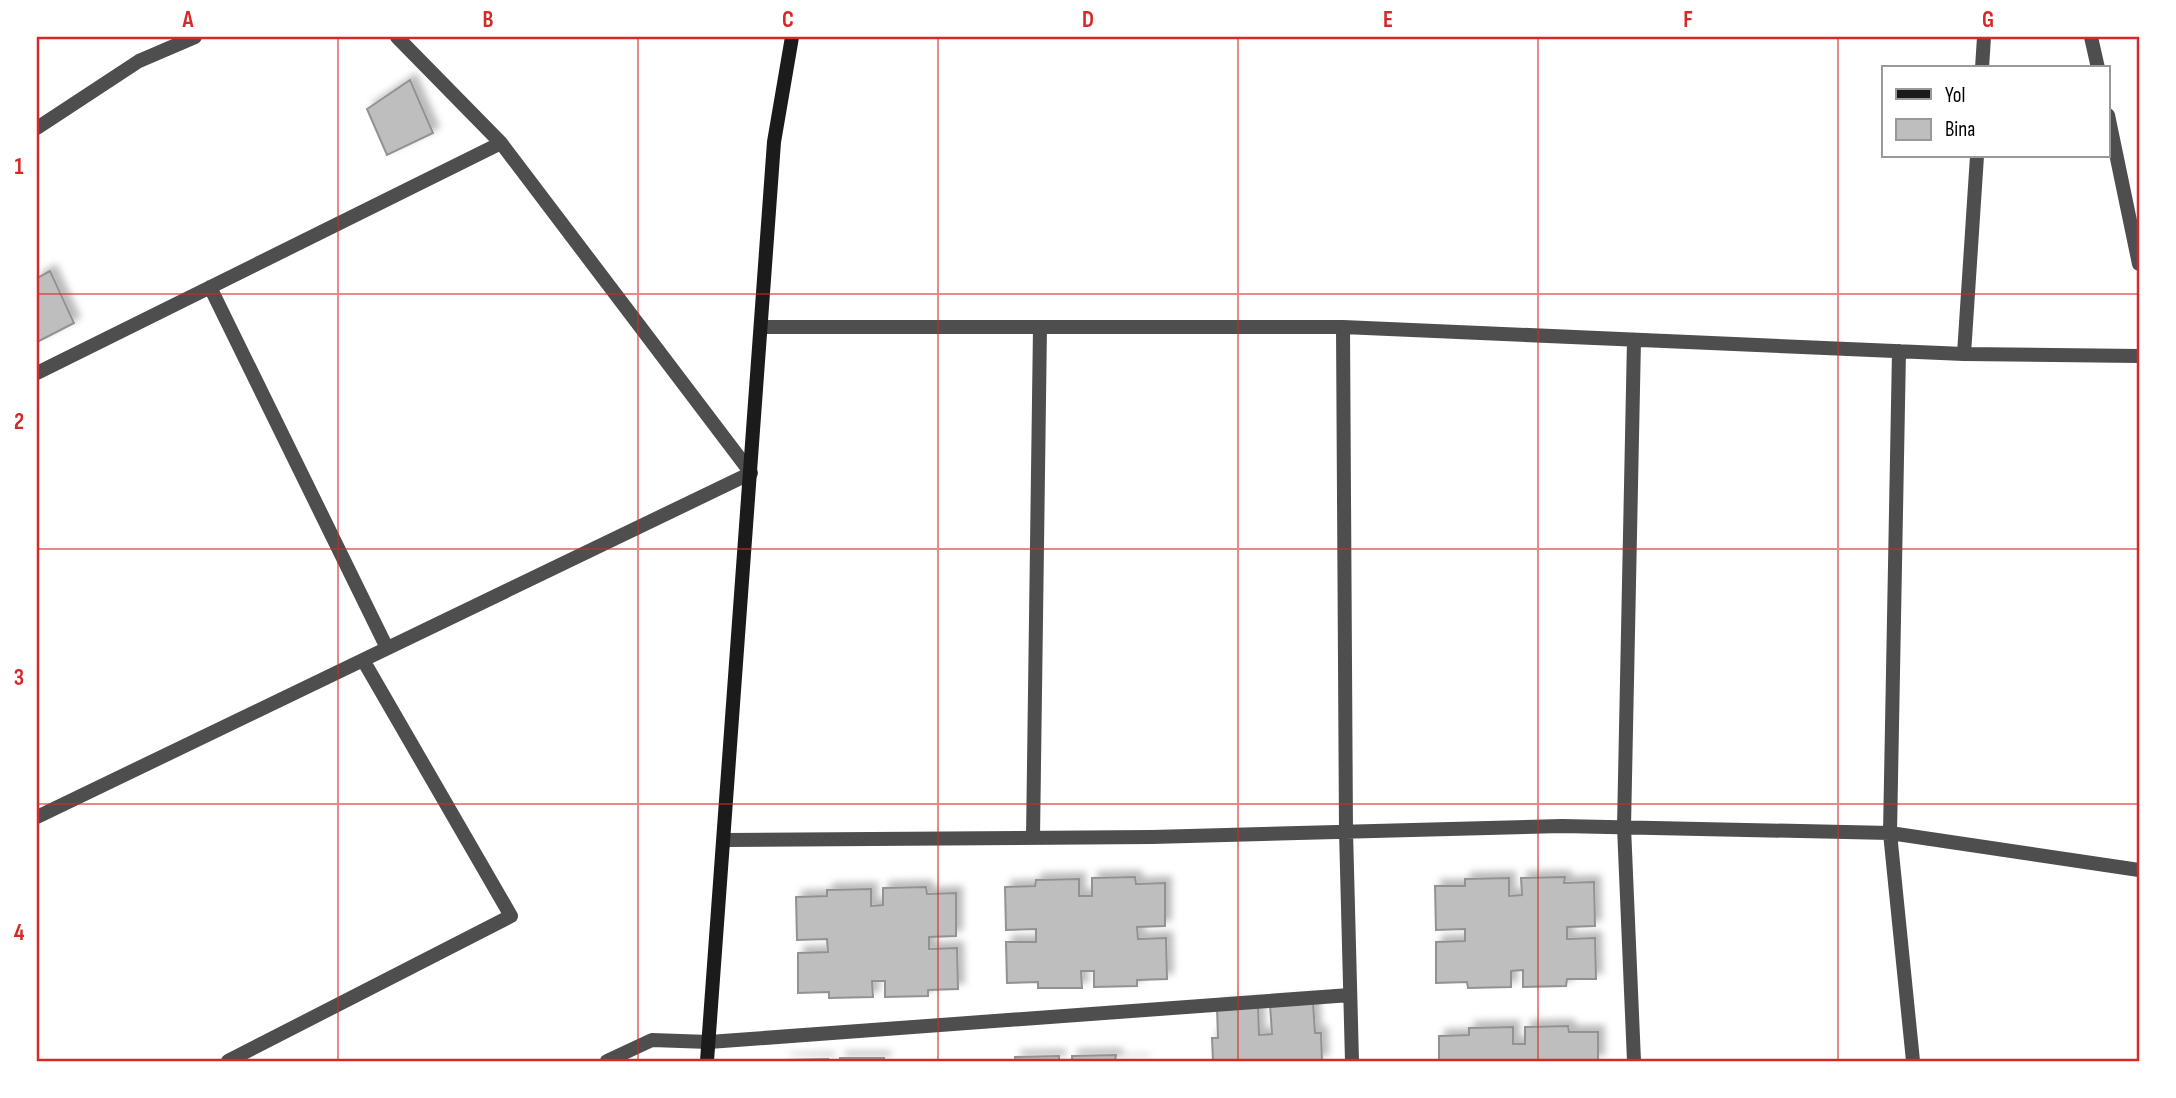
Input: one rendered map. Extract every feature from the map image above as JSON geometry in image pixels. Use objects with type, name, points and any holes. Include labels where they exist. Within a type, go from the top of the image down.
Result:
[{"type":"street","points":[[37,128],[139,61],[195,37]]},
{"type":"street","points":[[397,37],[501,143],[751,473]]},
{"type":"street","points":[[707,1061],[774,142],[792,37]]},
{"type":"street","points":[[1982,66],[1984,37]]},
{"type":"street","points":[[2091,37],[2098,66]]},
{"type":"street","points":[[2110,125],[2139,264]]},
{"type":"street","points":[[37,373],[501,143]]},
{"type":"street","points":[[1964,355],[1977,158]]},
{"type":"street","points":[[210,287],[387,648]]},
{"type":"street","points":[[761,327],[1343,327],[1964,355],[2139,356]]},
{"type":"street","points":[[1033,838],[1041,327]]},
{"type":"street","points":[[1343,327],[1346,831],[1352,1061]]},
{"type":"street","points":[[1634,340],[1624,827],[1634,1061]]},
{"type":"street","points":[[1899,351],[1890,833],[1913,1061]]},
{"type":"street","points":[[37,817],[751,473]]},
{"type":"street","points":[[228,1061],[511,916],[363,660]]},
{"type":"street","points":[[724,841],[1624,827],[1890,833],[2139,870]]},
{"type":"street","points":[[607,1061],[652,1040],[709,1042],[1350,995]]},
{"type":"building","points":[[410,80],[433,133],[387,155],[367,109]]},
{"type":"building","points":[[50,271],[74,323],[37,342],[37,278]]},
{"type":"building","points":[[1135,877],[1136,884],[1165,883],[1165,926],[1137,927],[1138,939],[1166,938],[1167,979],[1137,980],[1137,986],[1094,987],[1094,971],[1081,971],[1082,988],[1038,988],[1038,982],[1007,983],[1006,942],[1036,942],[1036,929],[1006,930],[1005,887],[1035,886],[1036,880],[1079,879],[1079,896],[1092,896],[1092,878]]},
{"type":"building","points":[[1565,877],[1564,883],[1594,882],[1595,926],[1567,927],[1567,939],[1595,938],[1596,979],[1567,979],[1566,986],[1523,987],[1523,970],[1511,971],[1511,987],[1468,988],[1467,982],[1436,983],[1436,942],[1465,941],[1465,929],[1436,930],[1435,886],[1465,886],[1465,879],[1509,878],[1509,896],[1522,895],[1521,878]]},
{"type":"building","points":[[926,887],[927,894],[956,893],[956,936],[929,937],[929,949],[957,948],[958,989],[928,990],[928,996],[885,997],[885,981],[872,981],[873,997],[829,998],[829,992],[798,993],[798,953],[828,952],[827,939],[797,940],[796,897],[827,896],[827,890],[871,889],[871,906],[883,905],[883,888]]},
{"type":"building","points":[[1313,1002],[1315,1033],[1321,1033],[1322,1061],[1213,1061],[1212,1038],[1218,1038],[1217,1007],[1258,1005],[1259,1035],[1272,1034],[1270,1005]]},
{"type":"building","points":[[1568,1026],[1569,1032],[1598,1032],[1598,1061],[1439,1061],[1439,1036],[1469,1035],[1469,1028],[1513,1027],[1513,1044],[1525,1044],[1525,1027]]},
{"type":"building","points":[[1116,1055],[1115,1061],[1072,1061],[1072,1056]]},
{"type":"building","points":[[1059,1056],[1059,1061],[1016,1061],[1015,1057]]},
{"type":"building","points":[[840,1058],[884,1058],[884,1061],[840,1061]]},
{"type":"building","points":[[828,1059],[828,1061],[784,1060]]}]
